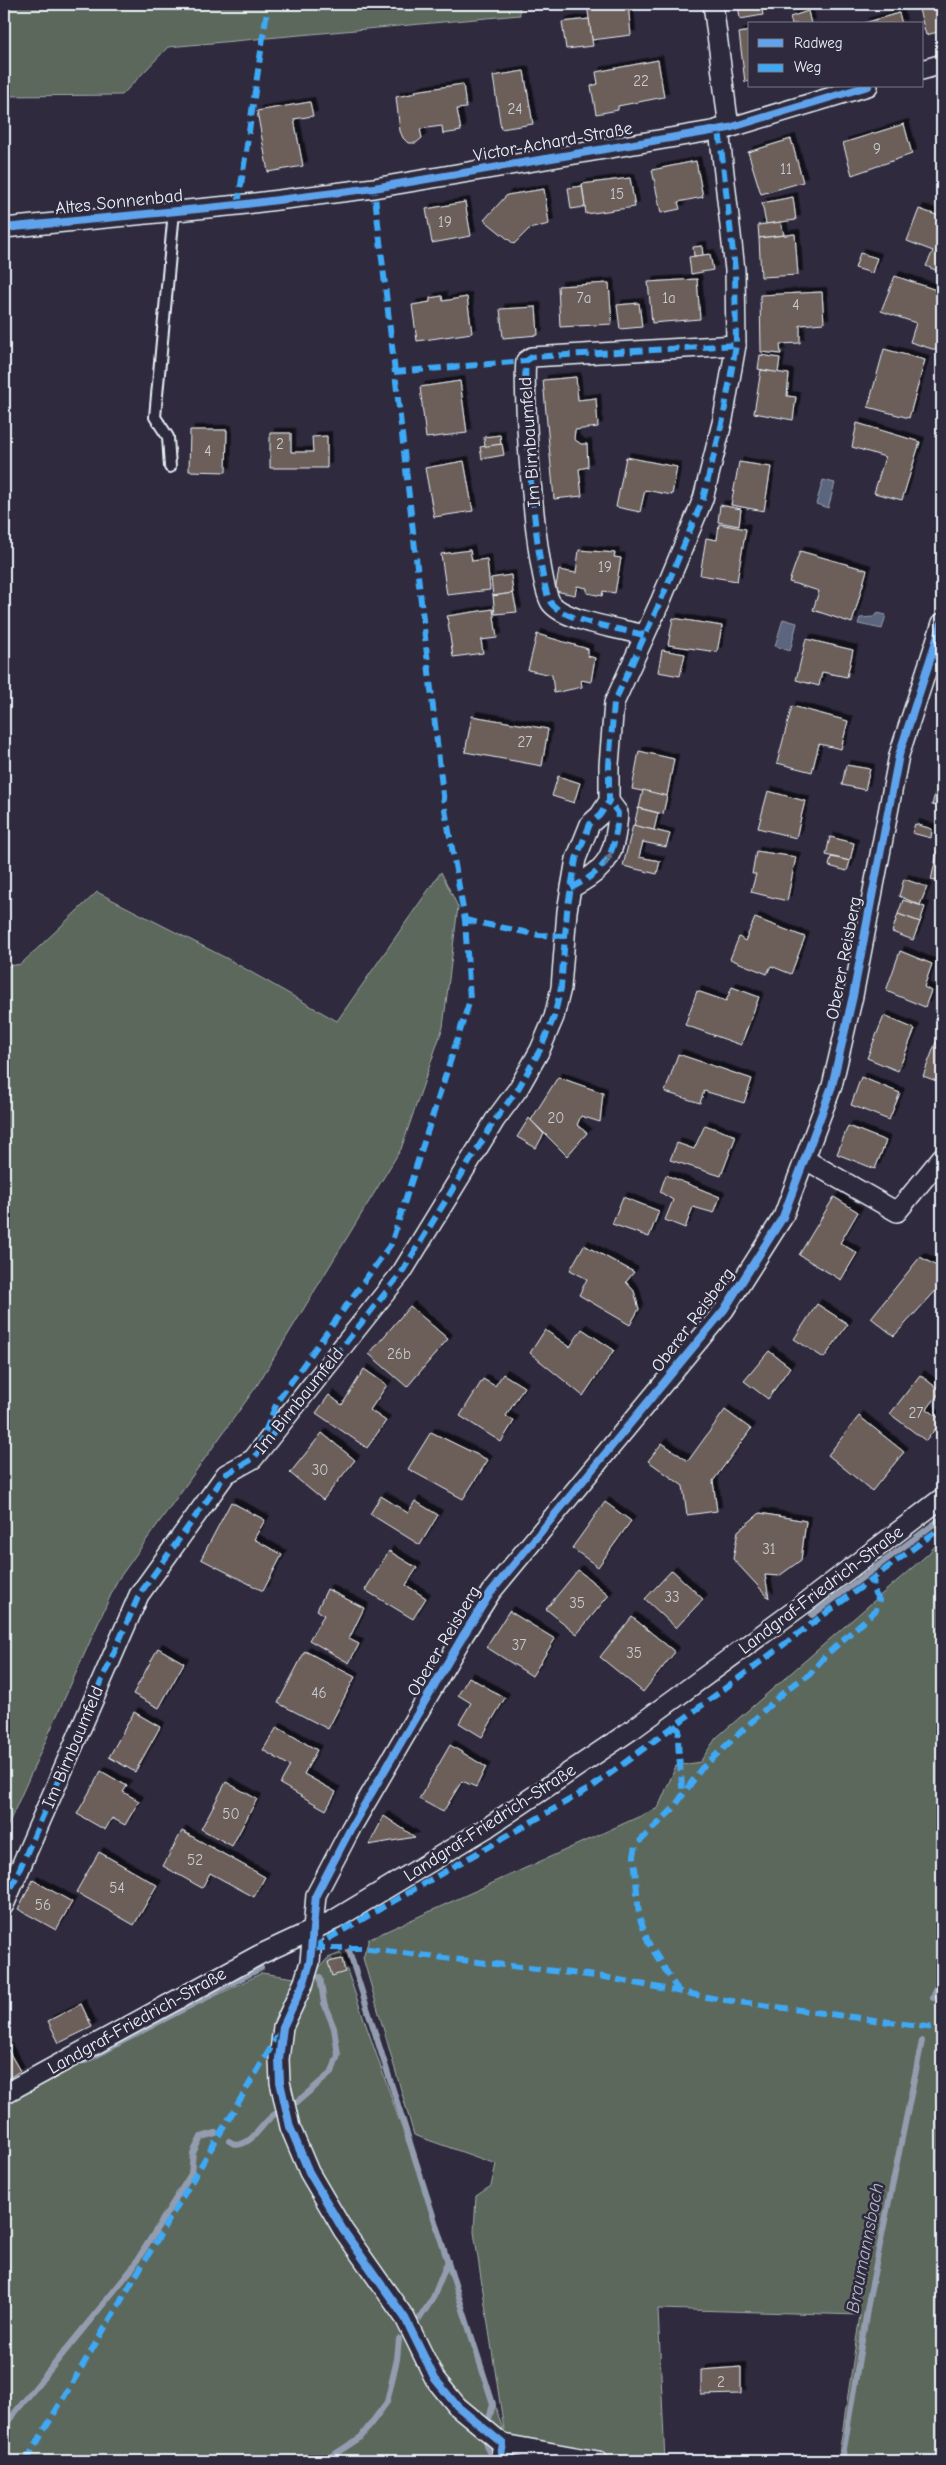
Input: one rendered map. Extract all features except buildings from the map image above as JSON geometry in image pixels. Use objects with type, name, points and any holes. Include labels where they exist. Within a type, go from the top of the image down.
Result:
[{"type":"street","points":[[571,888],[588,879],[606,865],[612,849],[618,813],[609,801],[609,765],[614,703],[661,600],[702,499],[723,419],[736,345],[734,270],[713,4]]},
{"type":"street","points":[[924,69],[942,64]]},
{"type":"street","name":"Victor-Achard-Straße","points":[[238,205],[374,188],[724,129],[861,88]]},
{"type":"street","name":"Altes Sonnenbad","points":[[4,228],[238,205]]},
{"type":"street","name":"Im Birnbaumfeld","points":[[644,635],[565,614],[551,603],[545,586],[535,515],[529,454],[526,361],[532,357],[736,345]]},
{"type":"street","name":"Oberer Reisberg","points":[[502,2453],[457,2406],[435,2379],[405,2318],[343,2230],[309,2172],[290,2127],[280,2082],[280,2041],[310,1962],[316,1895],[356,1819],[477,1614],[516,1561],[724,1310],[783,1217],[806,1160],[832,1086],[853,996],[899,755],[942,623]]},
{"type":"street","name":"Im Birnbaumfeld","points":[[4,1905],[139,1595],[226,1474],[254,1459],[402,1272],[540,1050],[554,1017],[561,988],[571,888],[576,859],[590,824],[600,815],[609,801]]},
{"type":"street","points":[[806,1160],[897,1212],[942,1157]]},
{"type":"street","name":"Landgraf-Friedrich-Straße","points":[[4,2094],[259,1954],[334,1920],[488,1827],[625,1734],[809,1600],[942,1498]]},
{"type":"street","points":[[502,2453],[598,2461]]},
{"type":"lane","points":[[170,466],[168,437],[155,417],[174,211]]},
{"type":"green space","points":[[4,4],[519,4],[520,15],[168,47],[122,95],[4,96]]},
{"type":"green space","points":[[441,872],[458,907],[443,1027],[401,1149],[256,1387],[117,1581],[4,1834],[4,967],[21,964],[97,892],[226,958],[337,1021]]},
{"type":"green space","points":[[942,1538],[942,2461],[838,2461],[860,2315],[658,2309],[665,2461],[630,2461],[506,2440],[499,2461],[4,2461],[4,2104],[104,2051],[262,1973],[308,1980],[328,1958],[341,1953],[448,2260],[505,2436],[474,2232],[476,2196],[491,2186],[496,2164],[414,2135],[363,1958],[369,1939],[658,1808],[676,1766],[700,1762],[716,1738],[928,1554]]},
{"type":"water","points":[[823,480],[835,483],[828,508],[816,504]]},
{"type":"water","points":[[878,613],[886,615],[882,629],[858,624],[860,618],[873,617]]},
{"type":"water","points":[[783,619],[797,623],[790,651],[775,646]]},
{"type":"waterway","points":[[812,1615],[942,1518]]},
{"type":"waterway","points":[[349,1951],[493,2404],[489,2419]]},
{"type":"waterway","points":[[85,2061],[261,1968]]},
{"type":"waterway","name":"Braumannsbach","points":[[933,1998],[942,1972]]},
{"type":"waterway","points":[[297,2102],[332,2072],[338,2055],[334,2028],[324,2003],[320,1977]]},
{"type":"waterway","name":"Braumannsbach","points":[[842,2461],[869,2298],[922,2041]]},
{"type":"waterway","points":[[229,2141],[236,2145],[243,2144],[253,2137],[275,2114]]},
{"type":"waterway","points":[[9,2420],[131,2270],[191,2174],[193,2153],[201,2137],[216,2133]]},
{"type":"waterway","points":[[420,2318],[433,2298],[448,2261]]},
{"type":"waterway","points":[[314,2461],[329,2458],[361,2437],[387,2402],[397,2359],[399,2339]]},
{"type":"waterway","points":[[486,2445],[492,2457],[490,2461]]},
{"type":"marked path","points":[[238,205],[268,4]]},
{"type":"marked path","points":[[4,1905],[139,1595],[226,1474],[253,1459],[402,1272],[495,1120],[518,1089],[540,1050],[554,1017],[561,988],[567,911],[576,859],[590,824],[600,815],[609,801],[609,765],[614,703],[661,600],[703,499],[723,419],[736,345],[735,270],[719,129]]},
{"type":"marked path","points":[[258,1449],[278,1400],[391,1244],[470,1000],[465,920],[444,804],[374,188]]},
{"type":"marked path","points":[[644,635],[568,615],[551,603],[545,588],[535,526],[528,446],[526,361],[532,357],[736,345]]},
{"type":"marked path","points":[[394,372],[526,361]]},
{"type":"marked path","points":[[571,888],[594,874],[612,850],[618,813],[609,801]]},
{"type":"marked path","points":[[465,920],[539,935],[566,936]]},
{"type":"marked path","points":[[312,1948],[592,1787],[942,1527]]},
{"type":"marked path","points":[[679,1992],[648,1942],[639,1916],[634,1856],[636,1845],[673,1809],[701,1769],[788,1688],[809,1675],[825,1656],[876,1610],[879,1600],[873,1590],[874,1576]]},
{"type":"marked path","points":[[674,1725],[679,1730],[678,1746],[682,1796]]},
{"type":"marked path","points":[[313,1948],[361,1948],[604,1977],[717,1999],[942,2029]]},
{"type":"marked path","points":[[26,2461],[279,2034]]},
{"type":"cycle path","points":[[4,228],[238,205],[374,188],[729,128],[861,88]]},
{"type":"cycle path","points":[[500,2461],[503,2444],[457,2406],[435,2379],[405,2318],[343,2230],[309,2172],[290,2127],[280,2082],[279,2059],[283,2027],[304,1982],[310,1962],[316,1895],[351,1828],[463,1636],[491,1592],[724,1310],[783,1217],[832,1086],[853,996],[899,755],[942,623]]}]
